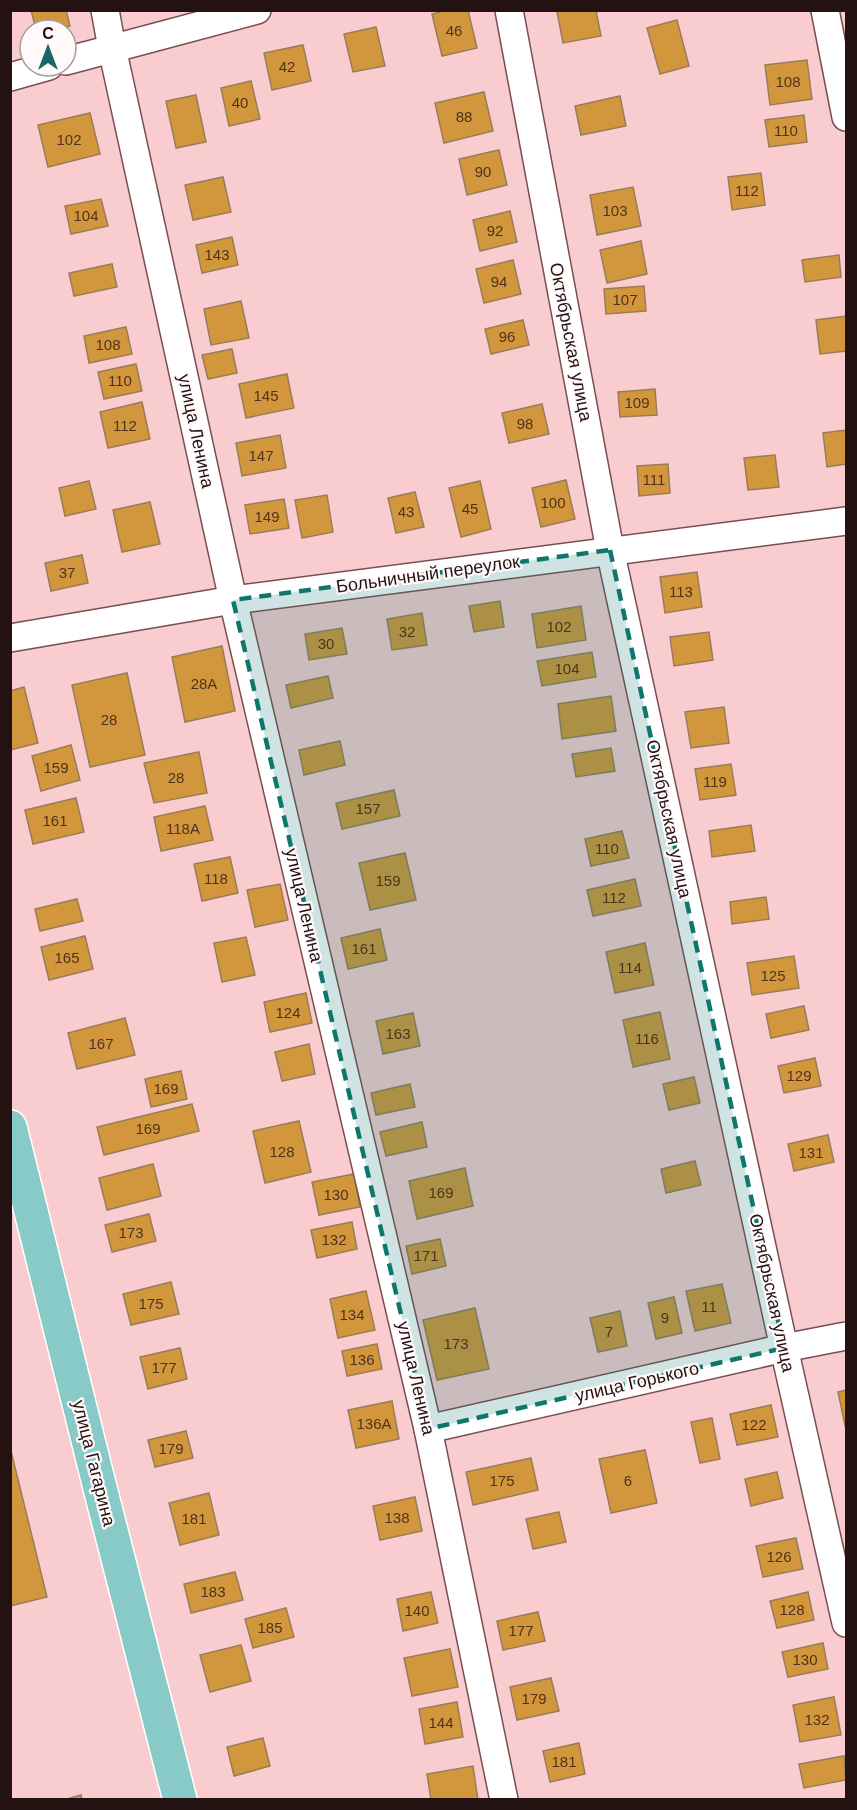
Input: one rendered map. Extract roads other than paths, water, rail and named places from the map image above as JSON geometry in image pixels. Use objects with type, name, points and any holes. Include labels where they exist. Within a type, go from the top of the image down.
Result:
[{"type":"main road","name":"улица Гагарина","points":[[10,1127],[180,1800]]},
{"type":"street","name":"улица Ленина","points":[[105,10],[111,48],[232,600],[428,1430],[504,1800]]},
{"type":"street","points":[[78,58],[257,10]]},
{"type":"street","name":"Октябрьская улица","points":[[509,10],[610,550],[846,1623]]},
{"type":"street","points":[[825,10],[846,117]]},
{"type":"street","name":"Больничный переулок","points":[[10,638],[232,600],[846,521]]},
{"type":"street","name":"улица Горького","points":[[428,1430],[784,1348],[846,1336]]}]
